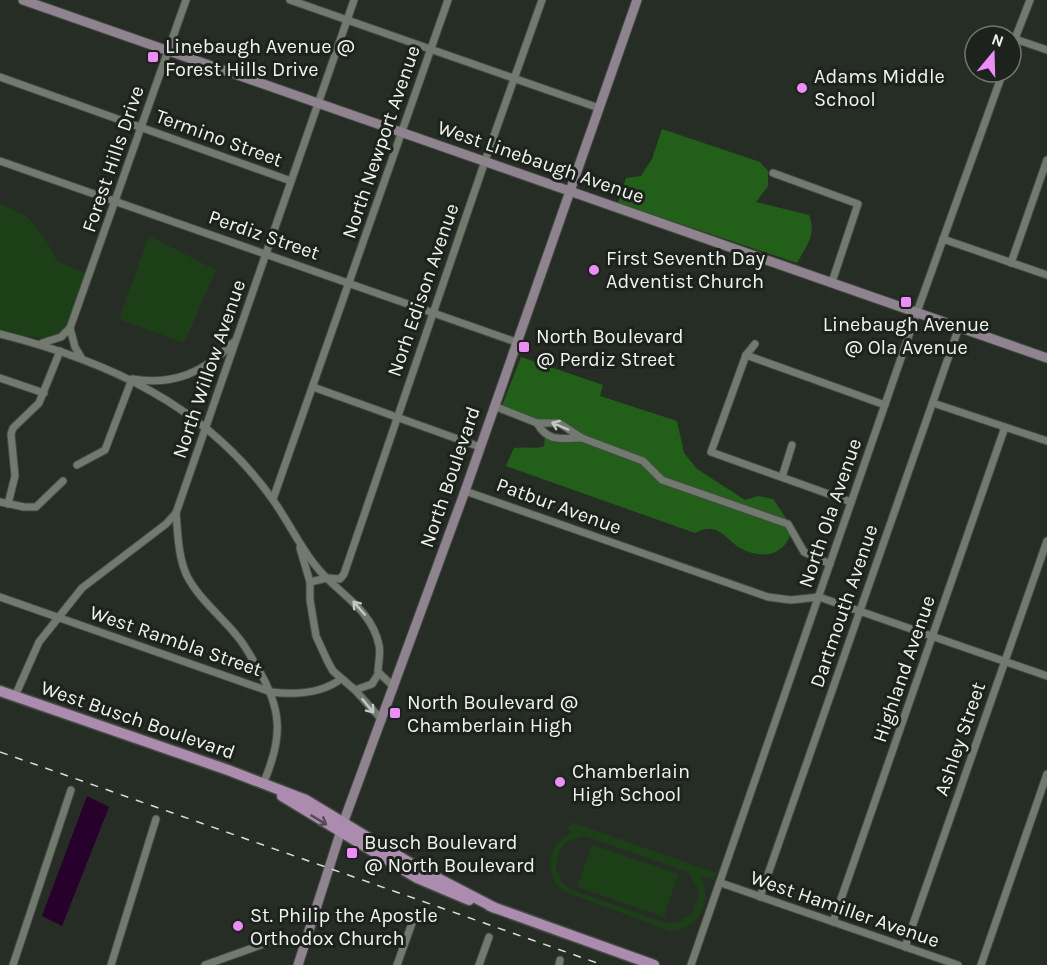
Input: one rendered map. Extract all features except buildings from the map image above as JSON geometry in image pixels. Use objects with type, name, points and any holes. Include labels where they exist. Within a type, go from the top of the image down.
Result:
[{"type":"main road","name":"West Busch Boulevard","points":[[0,691],[263,784],[495,908],[654,965]]},
{"type":"street","name":"West Linebaugh Avenue","points":[[23,0],[1047,358]]},
{"type":"street","name":"Forest Hills Drive","points":[[70,328],[186,0]]},
{"type":"street","points":[[290,0],[599,108]]},
{"type":"street","name":"North Willow Avenue","points":[[15,696],[39,642],[82,588],[166,524],[176,513],[320,104],[354,0]]},
{"type":"street","name":"North Newport Avenue","points":[[273,499],[448,0]]},
{"type":"street","name":"Norh Edison Avenue","points":[[327,578],[340,579],[344,574],[484,161],[542,0]]},
{"type":"street","name":"North Boulevard","points":[[298,965],[343,827],[465,490],[637,0]]},
{"type":"street","points":[[1021,24],[1030,0]]},
{"type":"street","points":[[1023,42],[1047,50]]},
{"type":"street","name":"Termino Street","points":[[0,78],[291,181]]},
{"type":"street","name":"North Ola Avenue","points":[[692,965],[917,312],[999,84]]},
{"type":"street","points":[[1011,263],[1047,160]]},
{"type":"street","name":"Perdiz Street","points":[[0,161],[516,342]]},
{"type":"street","points":[[773,173],[858,204],[832,282]]},
{"type":"street","points":[[943,239],[1047,275]]},
{"type":"street","name":"Dartmouth Avenue","points":[[760,897],[959,327]]},
{"type":"street","points":[[39,344],[61,337],[70,328]]},
{"type":"street","points":[[70,328],[75,347],[81,357]]},
{"type":"street","points":[[0,334],[81,357],[132,379],[206,428],[251,473],[273,499],[317,568],[361,608],[373,629],[380,646],[379,673],[372,684],[355,690]]},
{"type":"street","points":[[132,379],[153,382],[181,378],[217,361],[236,340]]},
{"type":"street","points":[[755,344],[746,355],[711,452],[851,502]]},
{"type":"street","points":[[60,351],[44,393],[33,411],[13,428],[11,434],[15,476],[4,503],[36,507],[63,481]]},
{"type":"street","points":[[746,355],[885,405]]},
{"type":"street","points":[[0,378],[44,393]]},
{"type":"street","points":[[77,465],[105,450],[132,379]]},
{"type":"street","points":[[313,387],[480,447]]},
{"type":"street","points":[[933,403],[1047,441]]},
{"type":"street","points":[[494,406],[537,423],[559,423],[582,438],[643,461],[662,480],[788,524],[804,552],[830,564]]},
{"type":"street","points":[[537,423],[541,430],[555,439],[582,438]]},
{"type":"street","name":"Highland Avenue","points":[[833,922],[1005,427]]},
{"type":"street","points":[[782,477],[792,445]]},
{"type":"street","name":"Patbur Avenue","points":[[465,490],[768,597],[792,600],[819,597]]},
{"type":"street","points":[[176,513],[178,545],[186,573],[195,589],[239,638],[272,692],[277,714],[277,742],[263,784]]},
{"type":"street","points":[[298,539],[310,582],[310,600],[316,636],[327,660],[341,679],[355,690],[372,713],[382,720]]},
{"type":"street","name":"Ashley Street","points":[[905,947],[1047,541]]},
{"type":"street","points":[[310,582],[327,578]]},
{"type":"street","name":"West Rambla Street","points":[[0,597],[272,692],[308,692],[325,689],[341,679]]},
{"type":"street","points":[[819,597],[1047,676]]},
{"type":"street","points":[[379,673],[394,687]]},
{"type":"street","points":[[981,965],[1047,774]]},
{"type":"street","points":[[13,965],[71,790]]},
{"type":"street","points":[[111,965],[156,819]]},
{"type":"street","name":"West Hamiller Avenue","points":[[721,884],[958,965]]},
{"type":"street","points":[[397,965],[416,912]]},
{"type":"street","points":[[479,965],[489,937]]},
{"type":"street","points":[[208,965],[269,942]]},
{"type":"green space","points":[[662,129],[760,162],[768,171],[768,186],[756,202],[809,215],[811,234],[797,263],[618,203],[626,178],[641,176],[652,159]]},
{"type":"green space","points":[[0,204],[26,216],[44,237],[57,261],[90,275],[70,328],[44,337],[28,337],[0,331]]},
{"type":"green space","points":[[149,236],[216,270],[184,343],[119,319]]},
{"type":"green space","points":[[521,357],[603,385],[600,396],[677,421],[684,453],[697,469],[745,500],[758,496],[773,499],[788,521],[664,477],[644,458],[583,434],[561,420],[537,419],[502,406]]},
{"type":"green space","points":[[545,438],[555,443],[583,442],[641,464],[661,483],[786,527],[790,535],[787,542],[776,552],[755,554],[740,548],[715,530],[709,529],[695,533],[506,466],[514,448],[541,447],[544,446]]},
{"type":"green space","points":[[571,822],[716,873],[714,880],[701,876],[705,895],[704,904],[696,920],[680,929],[670,931],[563,891],[556,883],[550,867],[551,858],[558,843],[574,832],[568,829]],"holes":[[[585,836],[688,872],[699,891],[693,912],[679,922],[665,923],[575,891],[563,884],[556,868],[559,851],[568,841]]]},
{"type":"green space","points":[[592,845],[678,874],[664,917],[577,887]]},
{"type":"shaded area","points":[[87,796],[109,807],[62,926],[42,916]]},
{"type":"railway","points":[[0,752],[603,965]]},
{"type":"place","name":"Linebaugh Avenue @ Forest Hills Drive","points":[[153,57]]},
{"type":"place","name":"Adams Middle School","points":[[802,88]]},
{"type":"place","name":"First Seventh Day Adventist Church","points":[[594,270]]},
{"type":"place","name":"Linebaugh Avenue @ Ola Avenue","points":[[906,302]]},
{"type":"place","name":"North Boulevard @ Perdiz Street","points":[[524,347]]},
{"type":"place","name":"North Boulevard @ Chamberlain High","points":[[395,713]]},
{"type":"place","name":"Chamberlain High School","points":[[560,782]]},
{"type":"place","name":"Busch Boulevard @ North Boulevard","points":[[352,853]]},
{"type":"place","name":"St. Philip the Apostle Orthodox Church","points":[[238,926]]}]
